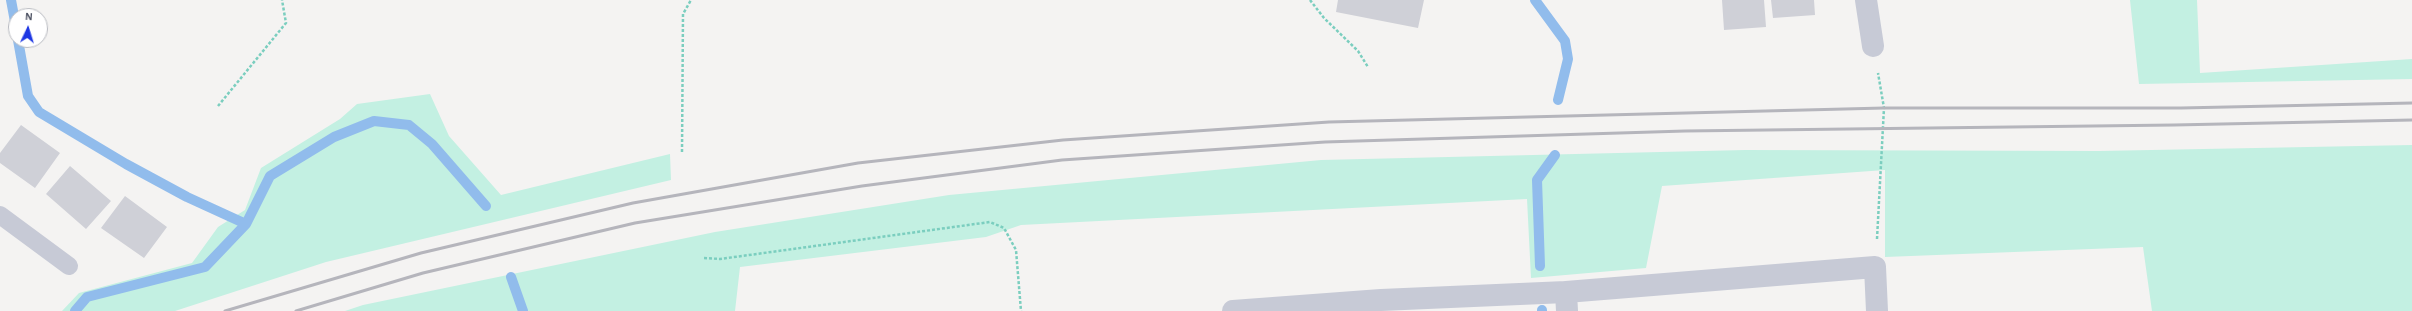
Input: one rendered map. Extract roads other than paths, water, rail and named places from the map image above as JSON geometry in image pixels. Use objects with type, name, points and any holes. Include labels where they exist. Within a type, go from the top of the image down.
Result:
[{"type":"street","points":[[1866,0],[1874,46]]},
{"type":"street","points":[[1233,311],[1381,300],[1566,302],[1875,267],[1877,311]]},
{"type":"lane","points":[[0,214],[69,266]]},
{"type":"waterway","points":[[11,0],[12,8]]},
{"type":"waterway","points":[[1535,0],[1565,41],[1568,59],[1558,100]]},
{"type":"waterway","points":[[19,48],[28,96],[39,112],[126,164],[187,197],[246,224],[270,176],[334,137],[374,121],[409,125],[432,144],[486,206]]},
{"type":"waterway","points":[[1540,266],[1537,180],[1555,155]]},
{"type":"waterway","points":[[75,311],[87,297],[205,267],[246,224]]},
{"type":"waterway","points":[[511,277],[523,311]]},
{"type":"railway","points":[[225,311],[421,253],[633,203],[858,163],[1063,140],[1329,122],[1884,108],[2181,108],[2412,103]]},
{"type":"railway","points":[[296,311],[423,273],[635,223],[862,186],[1062,160],[1325,142],[1685,131],[2174,125],[2412,120]]}]
